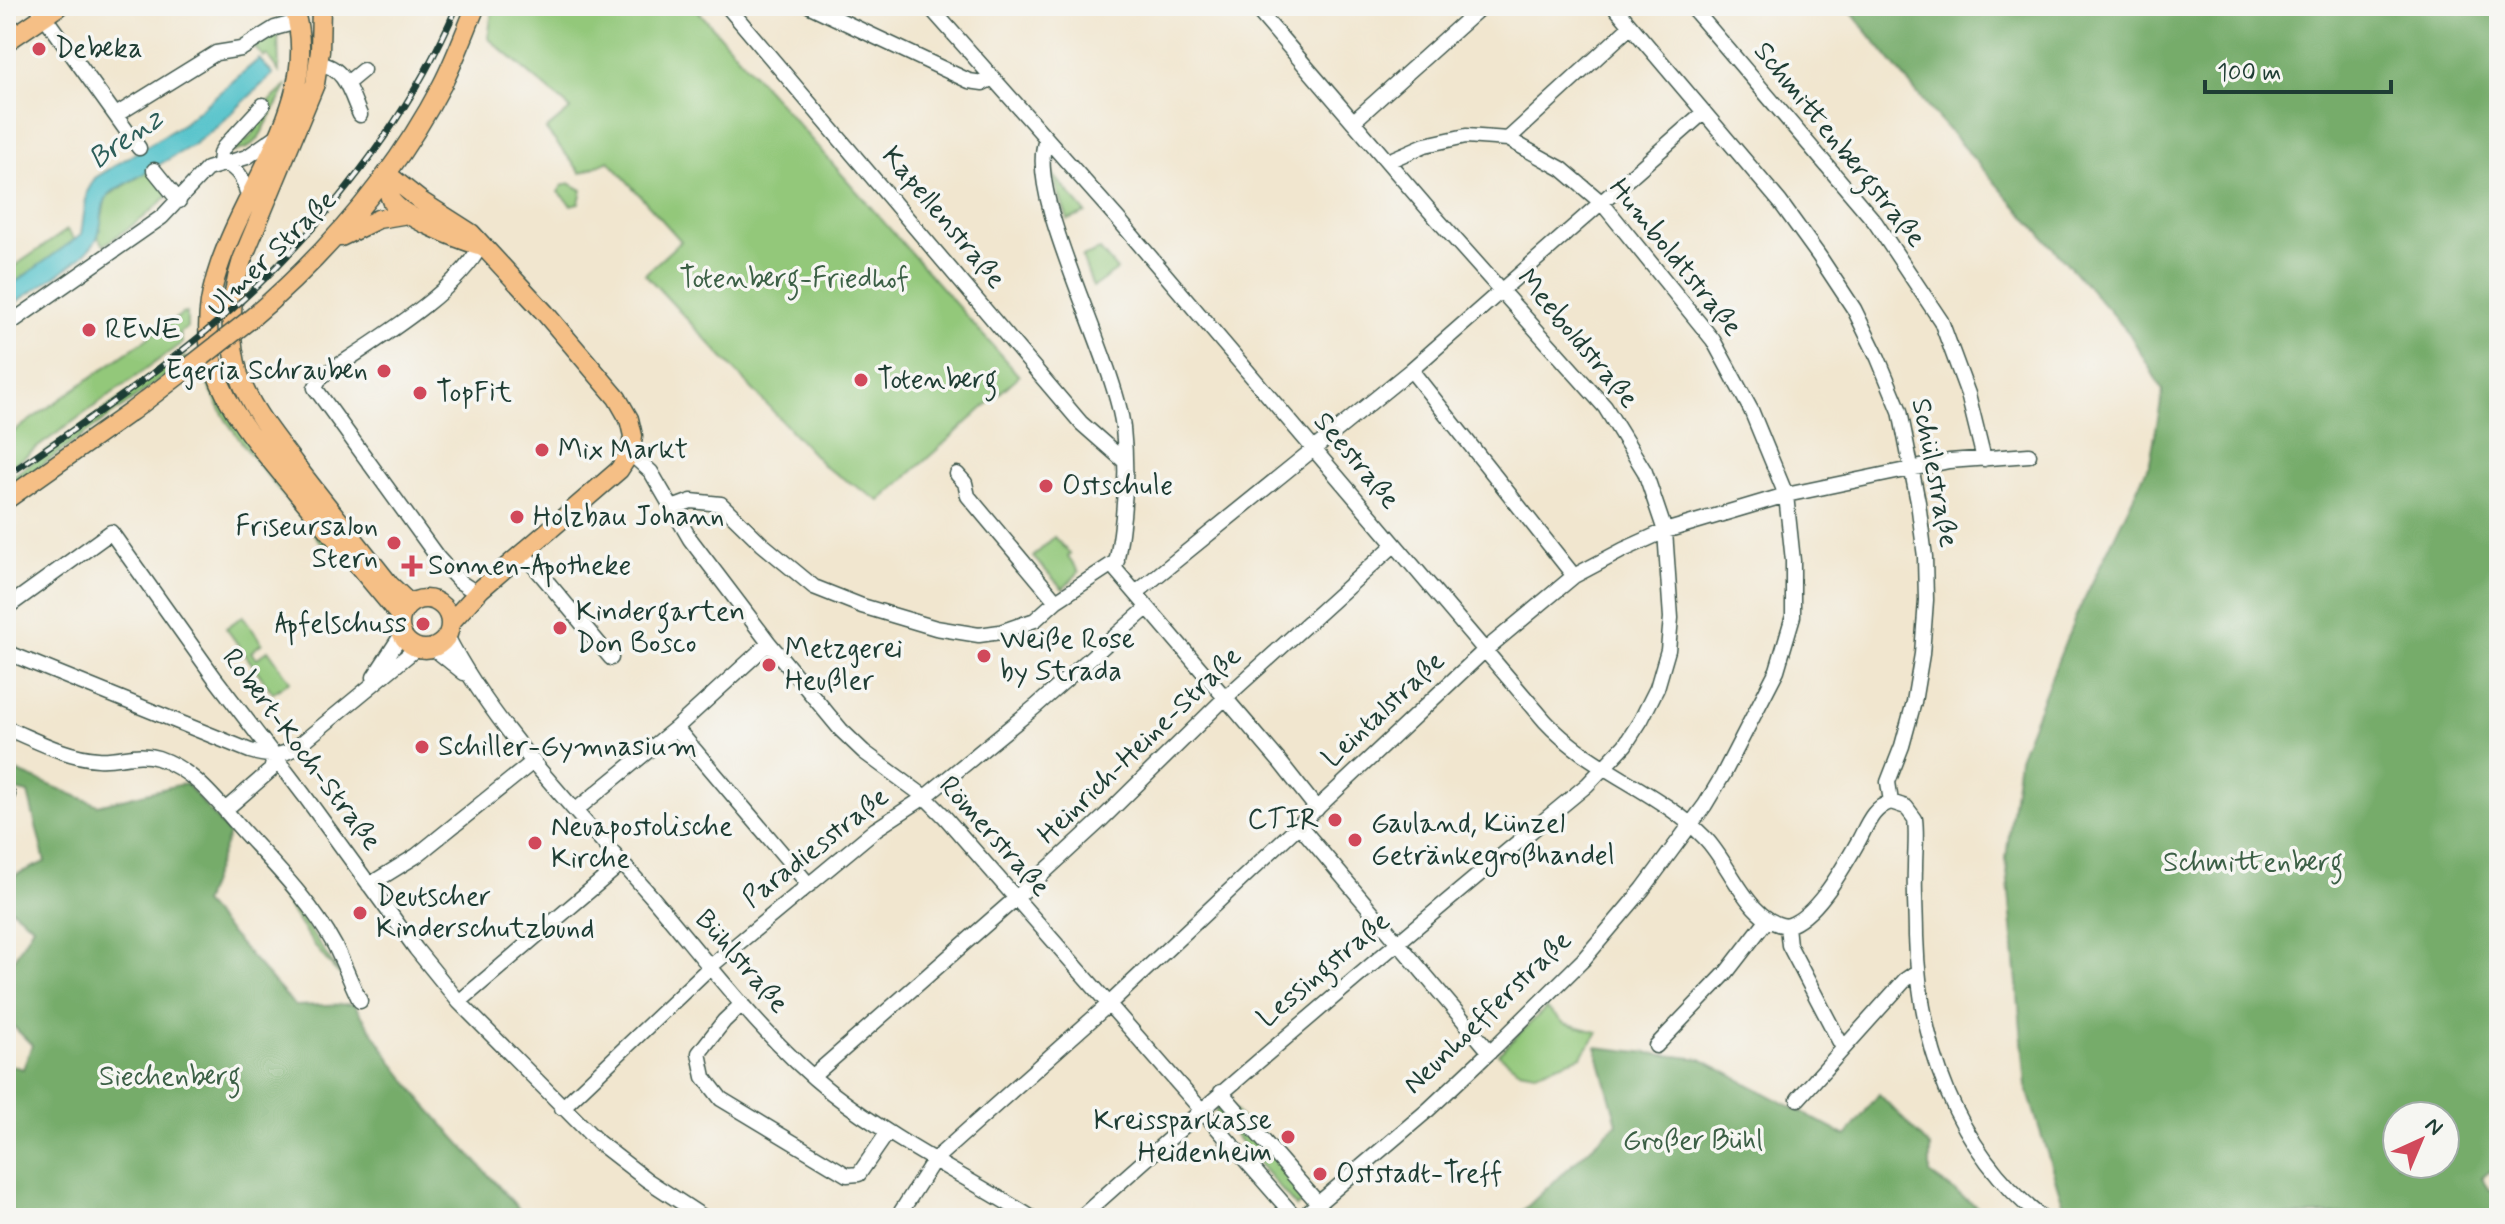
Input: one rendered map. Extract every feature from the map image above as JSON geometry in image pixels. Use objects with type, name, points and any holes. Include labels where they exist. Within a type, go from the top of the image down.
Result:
[{"type":"main road","points":[[321,6],[319,64],[315,84],[234,286],[232,328],[239,375],[254,407],[282,447],[389,584],[404,618],[411,645],[437,639],[472,588]]},
{"type":"main road","name":"Ulmer Straße","points":[[6,500],[132,411],[248,321],[293,282],[332,242],[387,174],[443,82],[476,6]]},
{"type":"main road","points":[[6,42],[47,9]]},
{"type":"main road","points":[[295,14],[300,51],[297,80],[277,136],[219,266],[211,291],[209,341],[216,372],[231,404],[254,440],[404,618]]},
{"type":"main road","points":[[387,174],[392,201],[408,214],[481,245]]},
{"type":"main road","points":[[387,174],[421,201],[465,228],[502,264],[617,398],[632,428],[630,453],[614,476],[524,554],[441,605]]},
{"type":"main road","points":[[332,242],[378,219],[408,214]]},
{"type":"main road","points":[[404,618],[426,599],[441,605]]},
{"type":"main road","points":[[437,639],[441,605]]},
{"type":"street","name":"Kapellenstraße","points":[[727,6],[1081,423],[1123,460]]},
{"type":"street","points":[[810,6],[969,81],[983,83],[991,79]]},
{"type":"street","name":"Seestraße","points":[[929,6],[1118,219],[1393,546],[1557,734],[1570,746],[1655,798],[1690,824],[1713,846],[1745,895],[1767,920]]},
{"type":"street","name":"Meeboldstraße","points":[[1254,6],[1605,407],[1645,472],[1665,531],[1671,592],[1668,650],[1657,688],[1641,720],[1625,745],[1604,766]]},
{"type":"street","points":[[1354,121],[1482,6]]},
{"type":"street","name":"Schülestraße","points":[[1614,6],[1780,202],[1819,256],[1854,309],[1900,411],[1925,557],[1926,600],[1914,702],[1888,782],[1891,802]]},
{"type":"street","name":"Schmittenbergstraße","points":[[1691,6],[1875,222],[1941,321],[1968,394],[1984,459]]},
{"type":"street","points":[[47,9],[139,148]]},
{"type":"street","points":[[116,115],[216,53],[241,49],[295,14]]},
{"type":"street","points":[[1508,139],[1631,26]]},
{"type":"street","points":[[319,64],[334,68],[346,84],[360,115]]},
{"type":"street","points":[[346,84],[363,70]]},
{"type":"street","points":[[249,200],[242,178],[227,163],[224,147],[263,105]]},
{"type":"street","points":[[1136,593],[1411,370],[1704,112]]},
{"type":"street","points":[[6,326],[157,220],[179,201],[204,172],[277,136]]},
{"type":"street","name":"Humboldtstraße","points":[[1388,161],[1425,145],[1466,136],[1508,139],[1562,169],[1602,203],[1713,340],[1751,410],[1786,495],[1793,561],[1793,616],[1777,670],[1723,775],[1690,824]]},
{"type":"street","points":[[1046,140],[1041,153],[1047,199],[1112,381],[1123,427],[1123,520],[1115,569],[1317,809]]},
{"type":"street","points":[[227,163],[251,166],[270,193]]},
{"type":"street","points":[[154,170],[179,201]]},
{"type":"street","points":[[472,588],[438,558],[315,388],[321,377],[444,291],[467,267],[481,245]]},
{"type":"street","points":[[1411,370],[1574,576]]},
{"type":"street","name":"Römerstraße","points":[[630,453],[651,472],[690,539],[769,643],[859,748],[925,797],[1299,1218]]},
{"type":"street","name":"Leintalstraße","points":[[897,1218],[934,1160],[1109,1004],[1484,651],[1574,576],[1665,531],[1786,495],[1949,461],[2029,455]]},
{"type":"street","points":[[957,474],[965,483],[968,496],[1056,601]]},
{"type":"street","points":[[672,508],[691,501],[721,504],[762,544],[814,587],[862,606],[936,628],[979,635],[1000,632],[1035,620],[1056,601],[1117,561]]},
{"type":"street","name":"Robert-Koch-Straße","points":[[6,608],[111,532],[369,885],[459,1002],[598,1142],[647,1180],[705,1218]]},
{"type":"street","name":"Heinrich-Heine-Straße","points":[[813,1076],[1015,899],[1224,699],[1393,546]]},
{"type":"street","points":[[524,554],[611,658]]},
{"type":"street","name":"Paradiesstraße","points":[[562,1108],[711,966],[876,829],[925,797],[1035,707],[1147,608]]},
{"type":"street","points":[[365,691],[404,618]]},
{"type":"street","points":[[6,652],[250,751],[275,756],[284,755],[298,746],[365,691],[437,639]]},
{"type":"street","name":"Bühlstraße","points":[[437,639],[534,761],[780,1047],[888,1132],[1032,1218]]},
{"type":"street","points":[[576,810],[676,728],[769,643]]},
{"type":"street","points":[[6,728],[86,758],[137,755],[157,758],[200,782],[306,901],[335,947],[360,1001]]},
{"type":"street","points":[[676,728],[809,885]]},
{"type":"street","points":[[225,810],[271,770],[275,756]]},
{"type":"street","points":[[369,885],[416,856],[534,761]]},
{"type":"street","name":"Lessingstraße","points":[[1080,1218],[1201,1109],[1587,785],[1604,766]]},
{"type":"street","points":[[1656,1046],[1726,973],[1767,920],[1787,926],[1801,920],[1816,905],[1850,856],[1872,815],[1891,802],[1906,807],[1915,819],[1918,971],[1934,1058],[1958,1118],[1983,1158],[2003,1183],[2042,1218]]},
{"type":"street","name":"Neunhoefferstraße","points":[[1299,1218],[1428,1110],[1583,960],[1643,889],[1690,824]]},
{"type":"street","points":[[1299,825],[1490,1052]]},
{"type":"street","points":[[459,1002],[622,863]]},
{"type":"street","points":[[1787,926],[1789,945],[1843,1048]]},
{"type":"street","points":[[1798,1099],[1905,980],[1918,971]]},
{"type":"street","points":[[742,1004],[699,1053],[704,1077],[721,1099],[847,1175],[859,1174],[888,1132]]},
{"type":"street","points":[[1221,1092],[1318,1203]]},
{"type":"green space","name":"Totenberg-Friedhof","points":[[493,6],[694,6],[1019,376],[880,501],[825,467],[645,274],[681,241],[609,161],[581,173],[546,130],[571,109],[488,38]]},
{"type":"green space","name":"Schmittenberg","points":[[1846,6],[2499,6],[2499,1163],[2482,1178],[2490,1190],[2499,1196],[2499,1213],[2077,1218],[2062,1200],[2026,1086],[2006,858],[2019,758],[2075,618],[2150,462],[2163,391],[2129,333],[1934,114]]},
{"type":"green space","points":[[278,31],[279,72],[267,55],[264,57],[254,47]]},
{"type":"green space","points":[[288,84],[258,139],[247,148],[232,152],[231,149],[242,137],[246,141],[256,130],[252,126],[266,105]]},
{"type":"green space","points":[[150,170],[169,195],[104,245],[98,237],[106,197]]},
{"type":"green space","points":[[1051,172],[1086,213],[1068,220]]},
{"type":"green space","points":[[569,183],[582,190],[579,203],[571,205],[558,192]]},
{"type":"green space","points":[[67,230],[75,240],[6,289],[6,272]]},
{"type":"green space","points":[[1100,250],[1117,270],[1093,287],[1082,257]]},
{"type":"green space","points":[[187,313],[187,328],[180,333],[182,343],[6,470],[6,437]]},
{"type":"green space","points":[[177,357],[179,361],[185,357],[186,361],[6,491],[6,481]]},
{"type":"green space","points":[[205,369],[213,387],[353,564],[321,543],[247,450],[226,420],[201,372]]},
{"type":"green space","points":[[1054,537],[1070,554],[1068,556],[1079,572],[1063,589],[1033,557]]},
{"type":"green space","points":[[243,616],[262,643],[251,652],[256,659],[268,650],[290,681],[273,693],[226,628]]},
{"type":"green space","name":"Siechenberg","points":[[16,771],[98,805],[186,783],[229,834],[203,903],[295,1006],[354,1004],[424,1103],[527,1218],[6,1218],[6,1064],[23,1069],[32,1045],[6,1019],[6,973],[33,926],[6,905],[6,879],[45,862],[28,793],[6,788]]},
{"type":"green space","points":[[255,849],[340,975],[305,932],[252,853]]},
{"type":"green space","points":[[1546,1008],[1564,1023],[1598,1032],[1582,1056],[1535,1073],[1519,1070],[1498,1054]]},
{"type":"green space","name":"Großer Bühl","points":[[1596,1047],[1701,1059],[1846,1136],[1879,1094],[1930,1147],[1930,1174],[1993,1218],[1515,1218],[1617,1123]]},
{"type":"green space","points":[[1227,1101],[1308,1196],[1296,1207],[1215,1111]]},
{"type":"water","points":[[259,59],[273,74],[193,145],[110,193],[104,204],[99,234],[90,249],[6,309],[6,289],[81,235],[87,192],[95,178],[184,123]]},
{"type":"railway","points":[[6,476],[102,410],[195,340],[225,316],[284,259],[342,193],[394,122],[418,85],[457,6]]},
{"type":"place","name":"Debeka","points":[[39,49]]},
{"type":"place","name":"REWE","points":[[89,330]]},
{"type":"place","name":"Egeria Schrauben","points":[[384,371]]},
{"type":"place","name":"Totenberg","points":[[861,380]]},
{"type":"place","name":"TopFit","points":[[420,393]]},
{"type":"place","name":"Mix Markt","points":[[542,450]]},
{"type":"place","name":"Ostschule","points":[[1046,486]]},
{"type":"place","name":"Holzbau Johann","points":[[517,517]]},
{"type":"place","name":"Friseursalon Stern","points":[[394,543]]},
{"type":"place","name":"Sonnen-Apotheke","points":[[412,566]]},
{"type":"place","name":"Apfelschuss","points":[[423,624]]},
{"type":"place","name":"Kindergarten Don Bosco","points":[[560,628]]},
{"type":"place","name":"Weiße Rose by Strada","points":[[984,656]]},
{"type":"place","name":"Metzgerei Heußler","points":[[769,665]]},
{"type":"place","name":"Schiller-Gymnasium","points":[[422,747]]},
{"type":"place","name":"CTIR","points":[[1335,820]]},
{"type":"place","name":"Gauland, Künzel Getränkegroßhandel","points":[[1355,840]]},
{"type":"place","name":"Neuapostolische Kirche","points":[[535,843]]},
{"type":"place","name":"Deutscher Kinderschutzbund","points":[[360,913]]},
{"type":"place","name":"Kreissparkasse Heidenheim","points":[[1288,1137]]},
{"type":"place","name":"Oststadt-Treff","points":[[1320,1174]]},
{"type":"water label","name":"Brenz","points":[[126,139]]}]
